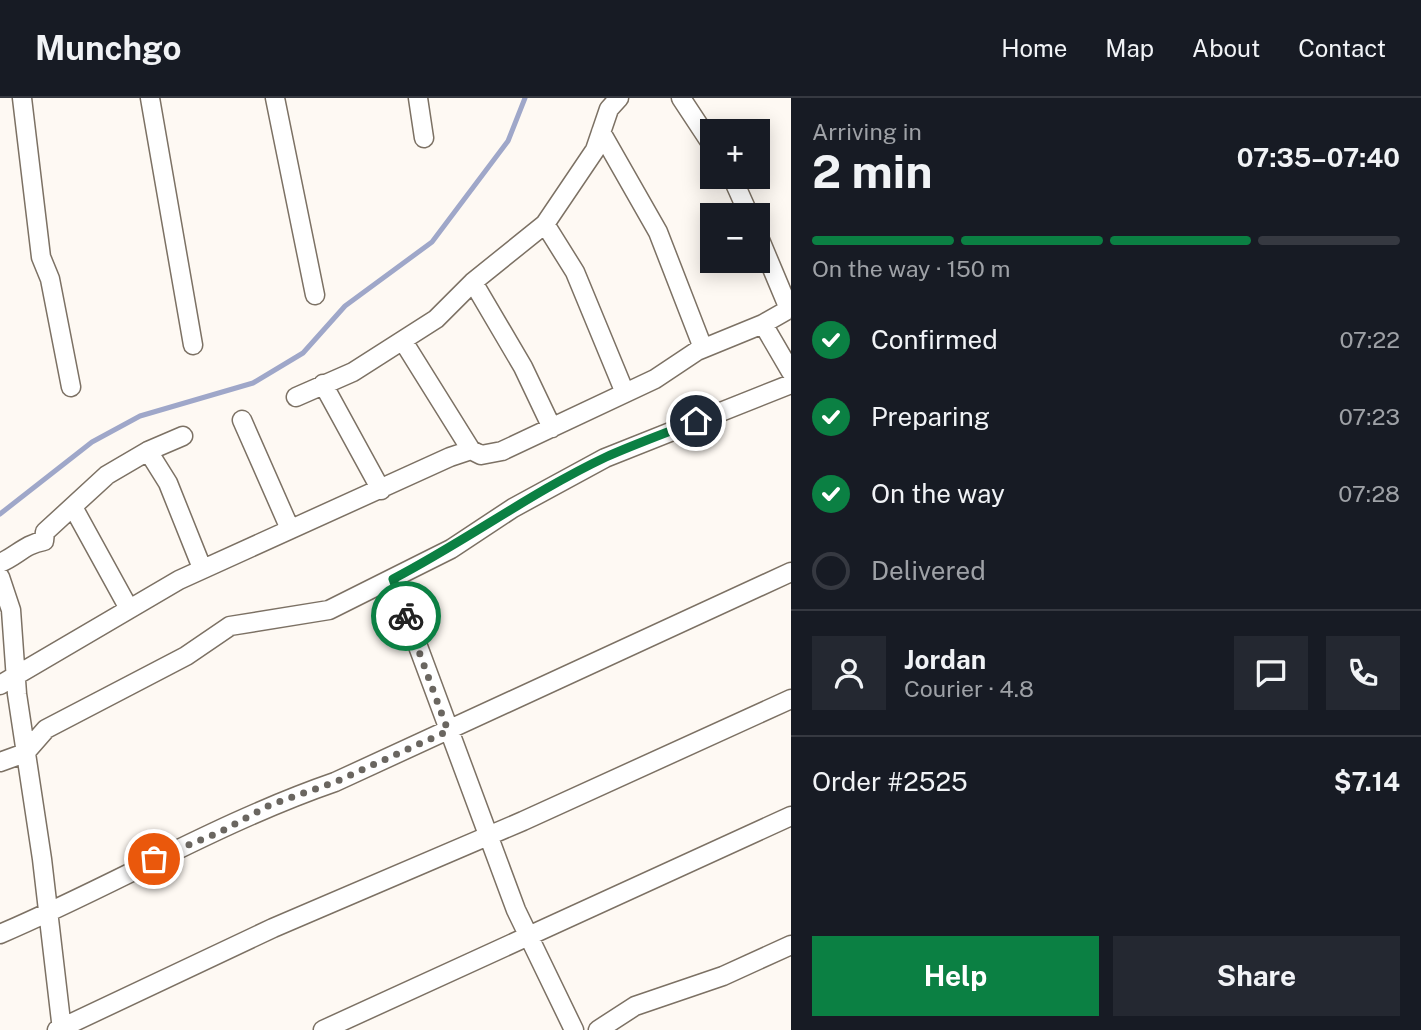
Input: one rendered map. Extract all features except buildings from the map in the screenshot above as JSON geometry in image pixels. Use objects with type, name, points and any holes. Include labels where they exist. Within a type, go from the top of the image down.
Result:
[{"type":"street","points":[[22,98],[41,257],[50,279],[71,387]]},
{"type":"street","points":[[150,98],[193,345]]},
{"type":"street","points":[[275,98],[315,295]]},
{"type":"street","points":[[418,98],[424,138]]},
{"type":"street","points":[[296,397],[354,372],[436,319],[473,282],[545,224],[574,183],[601,132],[609,109],[619,98]]},
{"type":"street","points":[[681,98],[700,127]]},
{"type":"street","points":[[601,132],[658,232],[703,348]]},
{"type":"street","points":[[545,224],[575,272],[625,393]]},
{"type":"street","points":[[403,341],[471,450],[481,456],[492,454],[655,379],[703,348],[763,324],[790,308],[770,262]]},
{"type":"street","points":[[473,282],[523,368],[552,428]]},
{"type":"street","points":[[763,324],[791,372]]},
{"type":"street","points":[[323,384],[381,490]]},
{"type":"street","points":[[0,762],[24,753],[46,729],[186,656],[230,626],[329,610],[451,549],[513,508],[605,458],[791,384]]},
{"type":"street","points":[[242,419],[290,529]]},
{"type":"street","points":[[0,563],[13,558],[28,543],[44,541],[45,531],[95,484],[148,451],[183,436]]},
{"type":"street","points":[[0,685],[128,607],[202,568],[471,450]]},
{"type":"street","points":[[148,451],[168,484],[202,568]]},
{"type":"street","points":[[73,507],[128,607]]},
{"type":"street","points":[[0,934],[49,913],[270,805],[335,782],[791,572]]},
{"type":"street","points":[[0,577],[11,610],[24,753],[49,913],[60,1029],[273,928],[656,762],[791,699]]},
{"type":"street","points":[[393,579],[487,835],[528,936],[574,1030]]},
{"type":"street","points":[[323,1030],[791,816]]},
{"type":"street","points":[[598,1030],[635,1006],[723,976],[791,945]]},
{"type":"waterway","points":[[0,514],[92,442],[140,416],[253,383],[303,353],[345,306],[432,242],[508,141],[525,98]]},
{"type":"way so far","points":[[154,859],[220,832],[270,805],[335,782],[448,731],[406,616]]},
{"type":"route","points":[[406,616],[393,579],[451,549],[513,508],[605,458],[696,421]]}]
